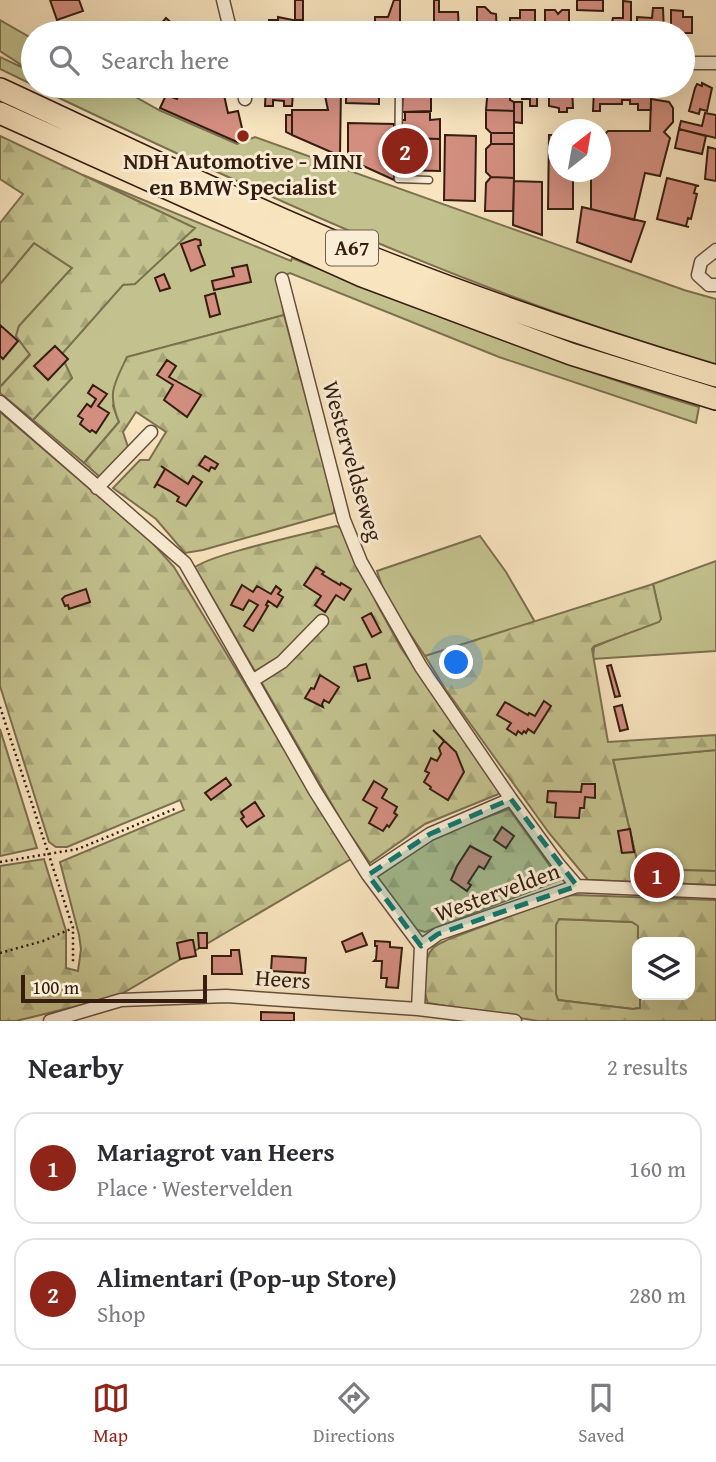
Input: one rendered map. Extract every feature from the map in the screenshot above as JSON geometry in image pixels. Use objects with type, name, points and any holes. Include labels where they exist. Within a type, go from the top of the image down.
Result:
[{"type":"highway","name":"A67","points":[[0,89],[300,227],[372,257],[564,328],[716,376]]},
{"type":"highway","name":"A67","points":[[0,113],[362,276],[570,354],[716,398]]},
{"type":"street","points":[[223,0],[228,21]]},
{"type":"street","points":[[695,62],[716,63]]},
{"type":"street","points":[[716,250],[701,262],[698,275],[709,285],[716,285]]},
{"type":"street","name":"Westerveldseweg","points":[[282,279],[344,520],[361,562],[421,667],[511,799],[577,886]]},
{"type":"street","name":"Westervelden","points":[[0,402],[184,563],[315,791],[368,875],[421,946],[418,1009]]},
{"type":"street","points":[[97,488],[151,432]]},
{"type":"street","points":[[251,681],[282,662],[323,621]]},
{"type":"street","points":[[368,875],[430,834],[511,799]]},
{"type":"street","name":"Westervelden","points":[[421,946],[438,934],[577,886],[716,892]]},
{"type":"street","name":"Heers","points":[[50,1021],[121,1000],[226,996],[418,1009],[515,1021]]},
{"type":"lane","points":[[399,98],[398,179],[429,180]]},
{"type":"path","points":[[0,707],[73,929],[73,962]]},
{"type":"path","points":[[0,862],[78,849],[177,807]]},
{"type":"path","points":[[0,953],[73,929]]},
{"type":"highlighted area","points":[[511,799],[577,886],[438,934],[421,946],[368,875],[430,834]]},
{"type":"green space","points":[[0,20],[21,32],[21,65],[0,51]]},
{"type":"green space","points":[[0,57],[21,67],[21,79],[0,69]]},
{"type":"green space","points":[[59,98],[138,98],[237,144],[255,137],[684,290],[716,299],[716,364],[627,337],[454,274],[201,165]]},
{"type":"green space","points":[[0,136],[195,228],[135,284],[123,285],[61,355],[72,378],[33,420],[0,393],[0,387],[30,355],[16,336],[19,326],[72,268],[34,243],[0,284],[0,223],[23,194],[0,179]]},
{"type":"green space","points":[[83,175],[291,261],[292,258],[545,356],[699,407],[696,423],[499,357],[290,273],[278,278],[284,315],[127,357],[113,406],[119,422],[84,463],[33,420],[72,378],[60,355],[123,284],[194,228]]},
{"type":"green space","points":[[34,243],[72,268],[19,326],[16,336],[30,354],[0,387],[0,284]]},
{"type":"green space","points":[[284,315],[334,502],[334,513],[185,553],[156,519],[113,488],[140,460],[149,460],[166,432],[136,412],[123,432],[128,447],[100,477],[84,463],[119,422],[113,396],[119,374],[127,357]]},
{"type":"green space","points":[[0,412],[151,541],[174,567],[351,859],[118,996],[16,1021],[0,1021],[0,866],[44,859],[66,931],[66,968],[78,971],[81,949],[79,935],[60,862],[184,810],[180,800],[67,847],[56,847],[49,842],[0,686]]},
{"type":"green space","points":[[336,526],[345,530],[377,604],[401,648],[501,793],[425,824],[370,863],[345,827],[204,583],[193,569],[217,557]]},
{"type":"green space","points":[[480,536],[506,572],[535,622],[425,656],[386,598],[377,571]]},
{"type":"green space","points":[[716,561],[716,651],[593,659],[594,647],[661,619],[653,584]]},
{"type":"green space","points":[[653,584],[661,619],[659,622],[592,649],[608,742],[716,735],[716,750],[613,760],[639,869],[716,871],[716,885],[588,880],[549,833],[446,690],[425,656]]},
{"type":"green space","points":[[0,729],[37,848],[0,856]]},
{"type":"green space","points":[[716,750],[716,871],[639,869],[613,759]]},
{"type":"green space","points":[[509,809],[560,880],[425,932],[411,928],[377,877],[438,835]]},
{"type":"green space","points":[[564,896],[716,900],[716,1021],[538,1021],[428,1003],[424,974],[427,959],[435,947],[449,939]],"holes":[[[559,919],[632,922],[638,926],[638,937],[695,937],[695,1000],[640,1000],[640,1008],[633,1009],[558,1000],[556,925]]]},
{"type":"green space","points":[[558,919],[632,922],[638,925],[638,937],[632,937],[632,1000],[640,1000],[641,1008],[558,1000]]},
{"type":"building","points":[[50,0],[79,0],[83,11],[57,20]]},
{"type":"building","points":[[295,0],[303,0],[303,20],[295,20]]},
{"type":"building","points":[[394,0],[400,0],[400,21],[375,21],[375,17],[388,17]]},
{"type":"building","points":[[434,0],[439,0],[439,12],[458,12],[458,21],[434,21]]},
{"type":"building","points":[[577,0],[603,0],[603,11],[577,10]]},
{"type":"building","points":[[623,1],[631,2],[631,21],[612,21],[613,18],[623,18]]},
{"type":"building","points":[[477,7],[485,7],[496,14],[496,21],[477,21]]},
{"type":"building","points":[[653,8],[663,8],[664,21],[637,21],[637,17],[652,18]]},
{"type":"building","points":[[520,10],[535,10],[535,21],[510,21],[510,18],[520,18]]},
{"type":"building","points":[[545,10],[555,10],[558,14],[562,10],[569,10],[569,21],[545,21]]},
{"type":"building","points":[[671,10],[683,11],[683,17],[692,17],[692,21],[671,21]]},
{"type":"building","points":[[278,17],[293,21],[269,21],[278,20]]},
{"type":"building","points":[[702,83],[712,88],[707,111],[700,109],[699,114],[689,111],[697,84],[702,86]]},
{"type":"building","points":[[165,98],[225,98],[228,113],[238,111],[245,141],[237,142],[160,108]]},
{"type":"building","points":[[265,98],[293,98],[292,106],[284,106],[284,101],[273,100],[273,106],[265,106]]},
{"type":"building","points":[[326,98],[341,98],[340,156],[292,135],[292,110],[328,110]]},
{"type":"building","points":[[346,98],[379,98],[379,104],[346,103]]},
{"type":"building","points":[[403,98],[431,98],[431,111],[402,112]]},
{"type":"building","points":[[487,98],[510,98],[514,102],[514,111],[486,110]]},
{"type":"building","points":[[537,98],[537,106],[530,106],[530,99],[522,99]]},
{"type":"building","points":[[549,98],[573,98],[573,108],[567,108],[567,112],[559,112],[559,108],[549,106]]},
{"type":"building","points":[[594,98],[651,98],[651,110],[638,110],[638,104],[622,100],[622,104],[600,104],[600,111],[593,111]]},
{"type":"building","points":[[651,99],[669,102],[673,108],[673,122],[664,132],[670,138],[660,176],[645,173],[634,220],[591,209],[591,182],[611,182],[611,131],[650,131]]},
{"type":"building","points":[[514,102],[522,102],[522,123],[514,122]]},
{"type":"building","points":[[486,110],[514,111],[514,133],[491,133],[486,128]]},
{"type":"building","points":[[405,112],[430,112],[430,120],[440,119],[440,139],[402,138]]},
{"type":"building","points":[[705,113],[716,115],[716,138],[679,129],[681,121],[702,126]]},
{"type":"building","points":[[286,115],[292,115],[292,135],[286,132]]},
{"type":"building","points":[[348,123],[394,124],[394,180],[348,159]]},
{"type":"building","points":[[679,129],[706,136],[702,154],[675,148]]},
{"type":"building","points":[[491,133],[514,133],[514,144],[491,144]]},
{"type":"building","points":[[445,135],[476,136],[475,201],[444,200]]},
{"type":"building","points":[[402,138],[440,139],[440,171],[402,170]]},
{"type":"building","points":[[491,144],[514,144],[514,178],[491,177],[486,172],[486,149]]},
{"type":"building","points":[[708,147],[716,149],[716,181],[705,179]]},
{"type":"building","points":[[491,177],[514,178],[513,211],[485,211],[486,183]]},
{"type":"building","points":[[667,178],[699,186],[696,186],[694,193],[697,194],[691,219],[688,218],[686,226],[689,227],[657,219]]},
{"type":"building","points":[[514,181],[542,182],[542,235],[513,225]]},
{"type":"building","points":[[548,182],[573,182],[573,209],[548,209]]},
{"type":"building","points":[[582,207],[645,222],[631,262],[577,242]]},
{"type":"building","points":[[200,240],[201,245],[198,246],[205,265],[191,271],[181,244]]},
{"type":"building","points":[[247,265],[251,282],[214,290],[212,281],[234,276],[232,268]]},
{"type":"building","points":[[164,274],[170,288],[160,291],[155,278]]},
{"type":"building","points":[[215,293],[220,314],[210,317],[205,296]]},
{"type":"building","points":[[0,325],[18,341],[3,359],[0,356]]},
{"type":"building","points":[[55,346],[68,359],[48,380],[34,366]]},
{"type":"building","points":[[167,360],[176,366],[169,377],[201,395],[187,417],[164,400],[173,385],[157,375]]},
{"type":"building","points":[[93,385],[107,394],[98,406],[109,413],[96,433],[80,424],[83,419],[78,416],[87,404],[91,407],[96,399],[88,393]]},
{"type":"building","points":[[205,456],[218,464],[215,469],[211,467],[209,471],[199,465]]},
{"type":"building","points":[[161,466],[188,484],[193,476],[202,482],[186,506],[177,501],[179,497],[170,491],[157,484],[154,488],[165,469]]},
{"type":"building","points":[[316,567],[324,572],[322,574],[351,589],[344,600],[336,595],[325,612],[315,605],[321,596],[304,585]]},
{"type":"building","points":[[242,585],[253,592],[257,586],[271,594],[276,586],[281,590],[278,594],[283,597],[277,607],[268,601],[268,606],[253,631],[244,626],[258,605],[249,600],[243,610],[231,605]]},
{"type":"building","points":[[86,589],[90,602],[69,609],[68,605],[65,606],[62,599],[65,596]]},
{"type":"building","points":[[371,613],[381,632],[372,637],[362,618]]},
{"type":"building","points":[[366,664],[370,678],[358,681],[354,667]]},
{"type":"building","points":[[611,665],[620,696],[615,697],[607,666]]},
{"type":"building","points":[[320,675],[339,687],[329,703],[324,700],[323,707],[305,698],[311,688],[314,689]]},
{"type":"building","points":[[544,701],[551,706],[534,733],[528,729],[522,734],[518,731],[516,735],[507,729],[511,723],[497,715],[505,702],[535,716]]},
{"type":"building","points":[[622,705],[628,729],[620,731],[614,707]]},
{"type":"building","points":[[433,730],[456,752],[464,772],[448,800],[424,782],[429,773],[425,771],[431,758],[437,761],[441,754],[439,748],[444,741]]},
{"type":"building","points":[[226,778],[231,785],[211,800],[205,793]]},
{"type":"building","points":[[374,781],[387,789],[382,798],[397,807],[394,813],[397,815],[383,831],[369,823],[377,808],[363,800]]},
{"type":"building","points":[[582,784],[595,784],[595,798],[585,797],[579,818],[555,817],[556,803],[547,802],[548,791],[581,792]]},
{"type":"building","points":[[255,802],[264,816],[247,827],[241,819],[244,817],[241,812]]},
{"type":"building","points":[[502,827],[514,836],[506,848],[494,840]]},
{"type":"building","points":[[630,829],[634,852],[622,853],[618,831]]},
{"type":"building","points":[[470,846],[491,857],[484,869],[479,866],[468,883],[471,885],[467,891],[451,880]]},
{"type":"building","points":[[198,933],[207,933],[207,948],[199,948]]},
{"type":"building","points":[[362,933],[367,945],[346,952],[342,942]]},
{"type":"building","points":[[193,940],[196,956],[180,959],[177,943]]},
{"type":"building","points":[[375,941],[390,942],[390,947],[402,948],[398,988],[386,987],[387,978],[381,978],[382,961],[374,961],[377,946]]},
{"type":"building","points":[[231,950],[239,950],[242,974],[212,974],[212,956],[231,956]]},
{"type":"building","points":[[272,956],[306,958],[305,973],[271,971]]},
{"type":"building","points":[[261,1012],[294,1013],[294,1021],[261,1021]]},
{"type":"place","name":"NDH Automotive - MINI en BMW Specialist","points":[[243,136]]},
{"type":"place","name":"Alimentari (Pop-up Store)","points":[[405,151]]},
{"type":"place","name":"Mariagrot van Heers","points":[[657,875]]}]
